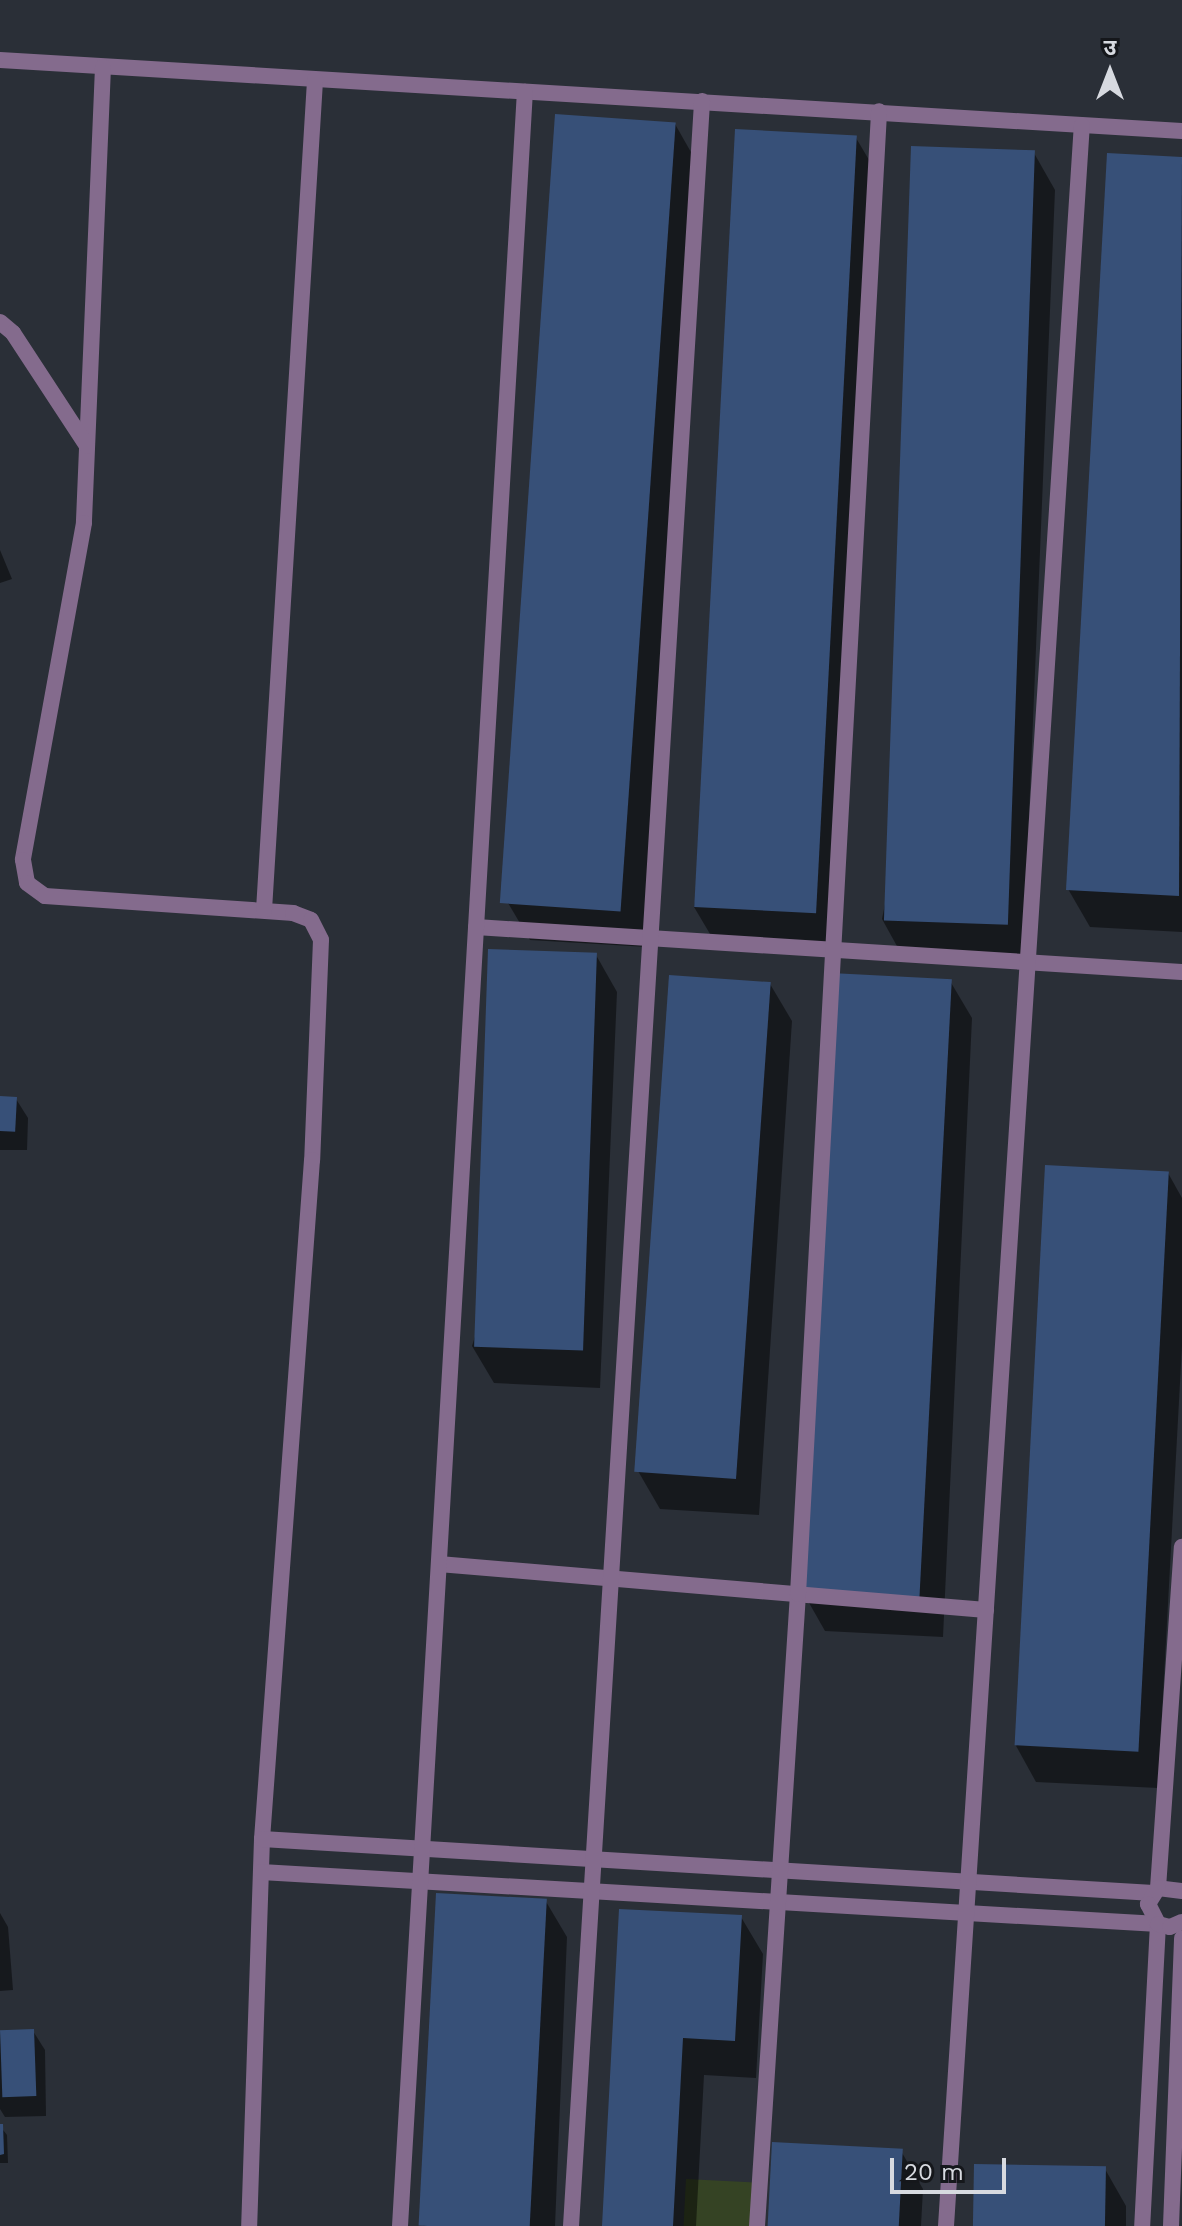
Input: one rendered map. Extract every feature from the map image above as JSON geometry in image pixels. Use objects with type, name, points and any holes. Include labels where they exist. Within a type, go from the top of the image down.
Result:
[{"type":"street","points":[[0,60],[1182,131]]},
{"type":"street","points":[[103,67],[84,523],[23,860],[27,883],[45,896],[264,910],[311,920],[321,940],[312,1160],[262,1839],[249,2226]]},
{"type":"street","points":[[264,910],[315,80]]},
{"type":"street","points":[[400,2226],[525,92]]},
{"type":"street","points":[[571,2226],[702,101]]},
{"type":"street","points":[[757,2226],[775,1902],[798,1594],[830,949],[879,111]]},
{"type":"street","points":[[946,2226],[1082,125]]},
{"type":"street","points":[[0,322],[13,333],[87,446]]},
{"type":"street","points":[[476,927],[1182,972]]},
{"type":"street","points":[[1142,2226],[1158,1924],[1148,1909],[1156,1890],[1182,1547]]},
{"type":"street","points":[[439,1564],[986,1610]]},
{"type":"street","points":[[262,1839],[1182,1891]]},
{"type":"street","points":[[261,1872],[1170,1927],[1182,1922]]},
{"type":"street","points":[[1171,2226],[1182,1938]]},
{"type":"green space","points":[[686,2179],[755,2183],[753,2226],[684,2226]]},
{"type":"building","points":[[555,114],[676,122],[621,912],[500,903]]},
{"type":"building","points":[[735,129],[857,135],[816,913],[694,907]]},
{"type":"building","points":[[911,146],[1035,150],[1008,925],[884,921]]},
{"type":"building","points":[[1107,153],[1182,157],[1179,896],[1066,890]]},
{"type":"building","points":[[488,949],[597,953],[583,1351],[474,1347]]},
{"type":"building","points":[[831,973],[952,979],[919,1600],[798,1594]]},
{"type":"building","points":[[669,975],[771,982],[736,1479],[634,1472]]},
{"type":"building","points":[[0,1096],[17,1097],[15,1132],[0,1131]]},
{"type":"building","points":[[1045,1165],[1169,1171],[1138,1752],[1015,1745]]},
{"type":"building","points":[[436,1893],[547,1899],[530,2226],[419,2226]]},
{"type":"building","points":[[619,1909],[742,1915],[735,2041],[683,2038],[673,2226],[602,2226]]},
{"type":"building","points":[[34,2029],[36,2096],[2,2097],[0,2030]]},
{"type":"building","points":[[0,2124],[3,2124],[4,2154],[0,2155]]},
{"type":"building","points":[[772,2142],[903,2149],[899,2226],[768,2226]]},
{"type":"building","points":[[974,2164],[1106,2166],[1105,2226],[973,2226]]}]
